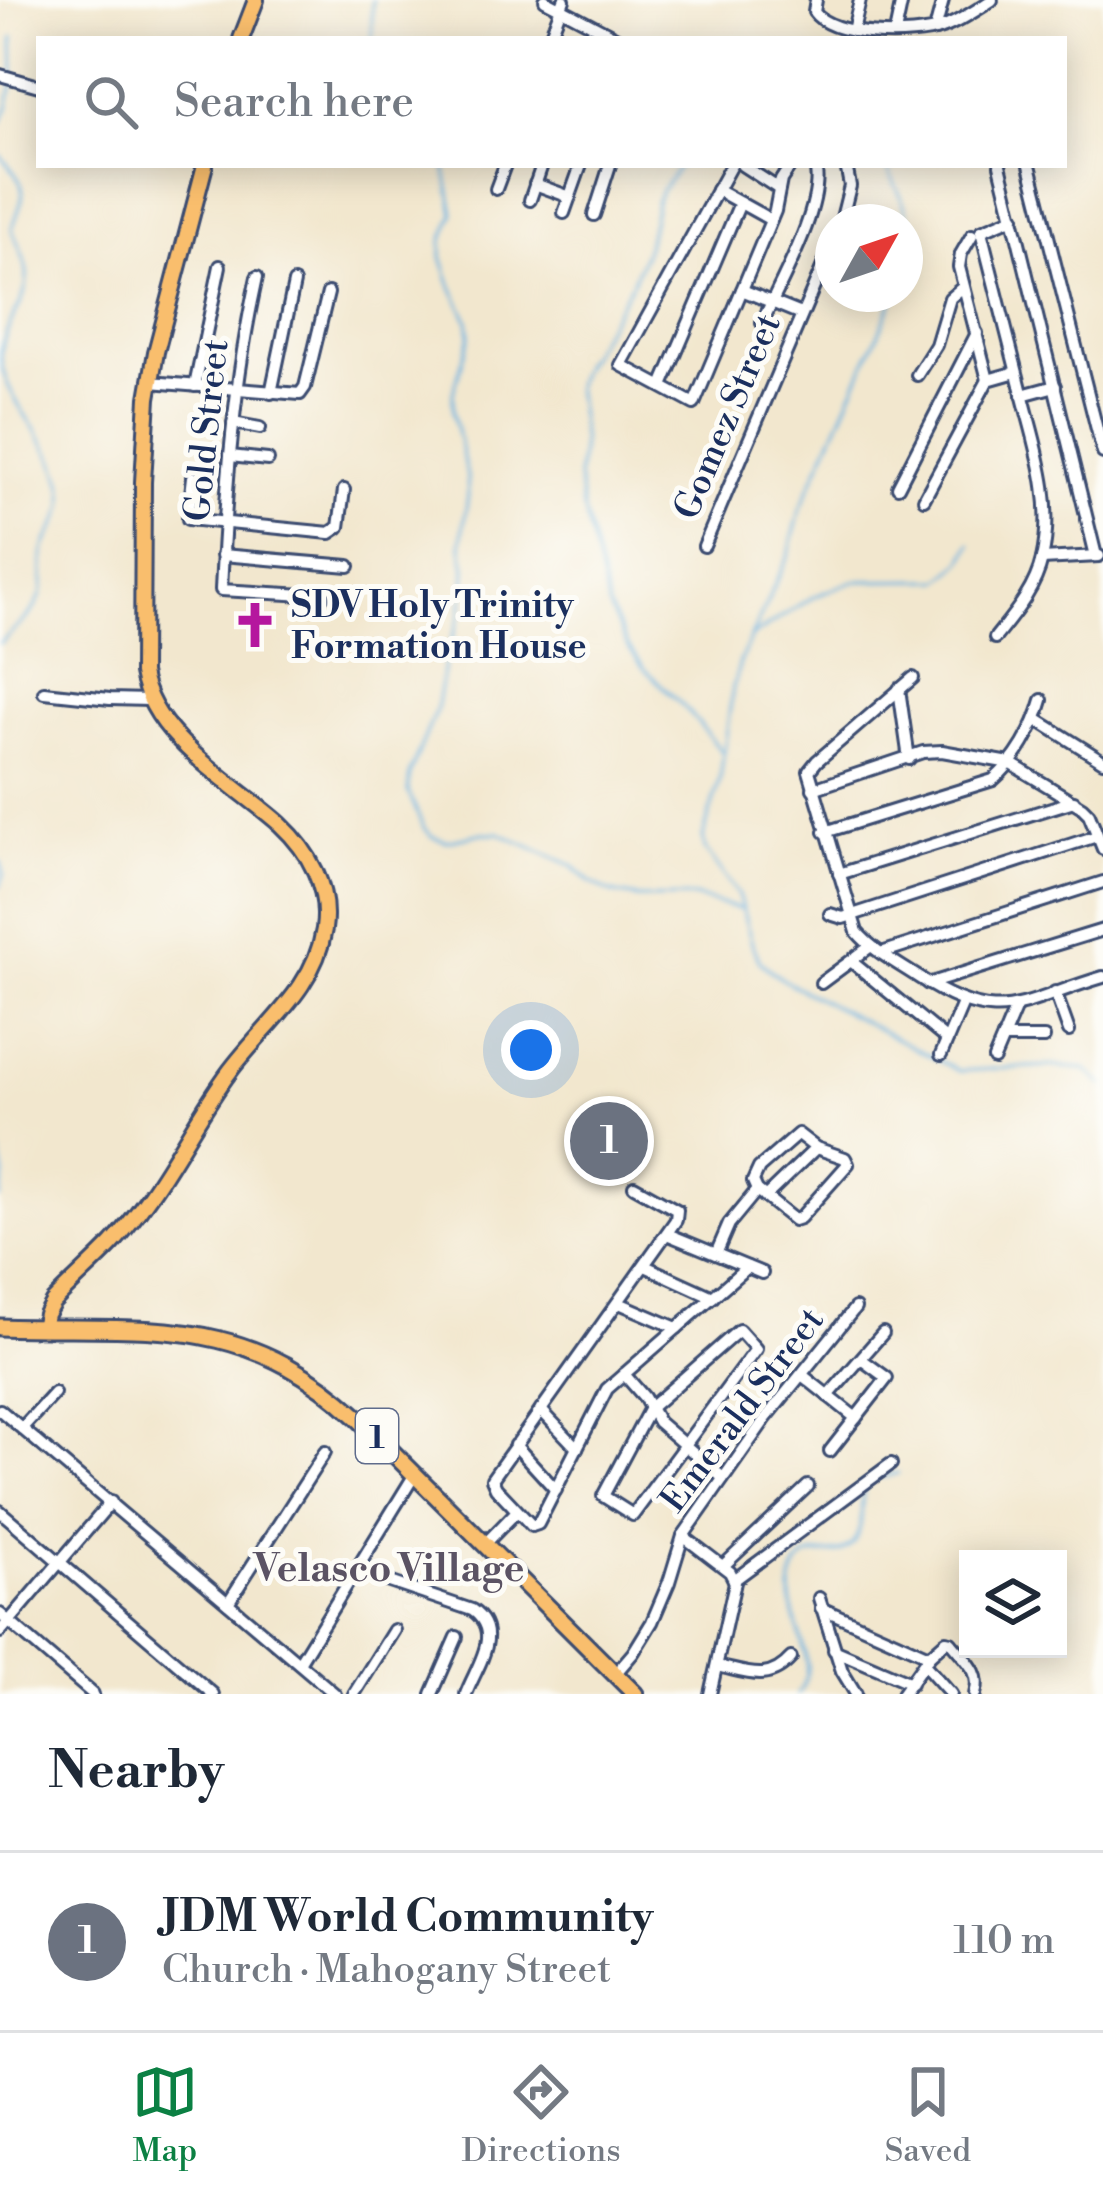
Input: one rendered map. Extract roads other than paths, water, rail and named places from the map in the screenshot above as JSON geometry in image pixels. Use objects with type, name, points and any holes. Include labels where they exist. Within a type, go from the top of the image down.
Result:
[{"type":"highway","name":"1","points":[[0,1327],[181,1331],[263,1353],[325,1389],[358,1417],[635,1694]]},
{"type":"main road","points":[[242,36],[256,0]]},
{"type":"main road","points":[[43,1328],[53,1302],[115,1241],[224,1080],[297,993],[323,936],[322,889],[298,842],[162,722],[148,700],[142,673],[144,451],[150,382],[204,168]]},
{"type":"street","points":[[545,0],[562,4],[613,36]]},
{"type":"street","points":[[816,0],[815,16],[823,22],[853,31],[895,33],[935,30],[992,0]]},
{"type":"street","points":[[853,31],[860,0]]},
{"type":"street","points":[[895,33],[902,0]]},
{"type":"street","points":[[935,30],[943,0]]},
{"type":"street","points":[[550,36],[562,4]]},
{"type":"street","points":[[587,36],[592,25]]},
{"type":"street","points":[[0,75],[36,85]]},
{"type":"street","points":[[496,189],[504,168]]},
{"type":"street","points":[[530,200],[541,168]]},
{"type":"street","points":[[564,213],[579,168]]},
{"type":"street","points":[[593,215],[609,168]]},
{"type":"street","points":[[729,168],[621,365],[694,404],[772,220],[788,168]]},
{"type":"street","points":[[747,168],[779,189]]},
{"type":"street","points":[[762,323],[815,202],[815,168]]},
{"type":"street","points":[[846,204],[850,186],[847,168]]},
{"type":"street","points":[[1001,168],[1100,556],[1042,559]]},
{"type":"street","points":[[1031,168],[1103,453]]},
{"type":"street","points":[[535,184],[570,197]]},
{"type":"street","points":[[717,190],[772,220]]},
{"type":"street","points":[[662,386],[740,202]]},
{"type":"street","points":[[923,500],[988,380],[963,287],[961,254],[977,233],[1014,218]]},
{"type":"street","points":[[977,233],[1046,484],[1042,559],[1026,598],[995,638]]},
{"type":"street","points":[[195,386],[220,266]]},
{"type":"street","name":"Gold Street","points":[[256,277],[236,389],[220,590],[323,596]]},
{"type":"street","name":"Gomez Street","points":[[704,547],[815,282]]},
{"type":"street","points":[[271,393],[294,283]]},
{"type":"street","points":[[917,375],[936,345],[950,298],[963,287]]},
{"type":"street","points":[[742,290],[801,314]]},
{"type":"street","points":[[150,382],[297,395],[302,392],[328,292]]},
{"type":"street","points":[[898,487],[976,333]]},
{"type":"street","points":[[988,380],[1016,372]]},
{"type":"street","points":[[1022,395],[1055,386]]},
{"type":"street","points":[[233,423],[260,428]]},
{"type":"street","points":[[230,456],[268,460]]},
{"type":"street","points":[[193,477],[188,519],[333,532],[339,527],[344,490]]},
{"type":"street","points":[[222,555],[349,566]]},
{"type":"street","points":[[913,678],[813,764],[809,776],[857,932],[928,984],[963,1003],[996,1010],[1102,980]]},
{"type":"street","points":[[899,689],[909,759]]},
{"type":"street","points":[[44,692],[148,700]]},
{"type":"street","points":[[825,832],[993,780],[1010,763],[1042,700]]},
{"type":"street","points":[[1036,719],[1103,761]]},
{"type":"street","points":[[813,789],[923,752],[1010,763],[1089,814],[1103,849]]},
{"type":"street","points":[[839,874],[1074,801]]},
{"type":"street","points":[[830,914],[851,915],[1097,836]]},
{"type":"street","points":[[821,983],[876,949],[1103,882]]},
{"type":"street","points":[[928,984],[1103,930]]},
{"type":"street","points":[[852,962],[947,1040]]},
{"type":"street","points":[[1055,992],[1070,1031]]},
{"type":"street","points":[[941,1055],[963,1003]]},
{"type":"street","points":[[994,1059],[1016,1007]]},
{"type":"street","points":[[1003,1038],[1044,1038]]},
{"type":"street","points":[[800,1134],[816,1148],[842,1156],[848,1164],[800,1218],[790,1219],[761,1193],[753,1180],[755,1172],[794,1136],[800,1134]]},
{"type":"street","points":[[716,1254],[729,1224],[816,1148]]},
{"type":"street","points":[[634,1186],[678,1212],[492,1481],[535,1527],[604,1395],[747,1267]]},
{"type":"street","points":[[667,1234],[762,1273]]},
{"type":"street","points":[[645,1266],[713,1297]]},
{"type":"street","points":[[619,1303],[677,1328]]},
{"type":"street","name":"Emerald Street","points":[[615,1674],[657,1610],[682,1536],[766,1418],[855,1307]]},
{"type":"street","points":[[739,1330],[756,1348],[633,1515],[603,1496],[650,1408],[739,1330]]},
{"type":"street","points":[[828,1396],[883,1333]]},
{"type":"street","points":[[830,1451],[887,1378],[861,1359]]},
{"type":"street","points":[[624,1374],[658,1422],[722,1478]]},
{"type":"street","points":[[802,1375],[856,1418]]},
{"type":"street","points":[[22,1428],[54,1393]]},
{"type":"street","points":[[0,1410],[329,1692]]},
{"type":"street","points":[[541,1410],[577,1448]]},
{"type":"street","points":[[515,1445],[556,1490]]},
{"type":"street","points":[[229,1603],[325,1452]]},
{"type":"street","points":[[734,1580],[891,1464]]},
{"type":"street","points":[[299,1663],[415,1474]]},
{"type":"street","points":[[723,1566],[808,1486]]},
{"type":"street","points":[[93,1694],[3,1622],[111,1502]]},
{"type":"street","points":[[0,1511],[214,1694]]},
{"type":"street","points":[[485,1544],[518,1511]]},
{"type":"street","points":[[682,1536],[734,1580],[710,1694]]},
{"type":"street","points":[[357,1571],[472,1610],[482,1618],[488,1640],[466,1694]]},
{"type":"street","points":[[856,1694],[842,1671],[820,1603],[927,1660],[948,1693]]},
{"type":"street","points":[[354,1694],[394,1630]]},
{"type":"street","points":[[432,1694],[457,1637]]},
{"type":"street","points":[[834,1650],[907,1689],[942,1642],[951,1642],[977,1674],[975,1694]]},
{"type":"street","points":[[717,1666],[765,1675],[779,1671],[791,1658]]},
{"type":"waterway","points":[[372,0],[372,36]]},
{"type":"waterway","points":[[13,37],[14,75]]},
{"type":"waterway","points":[[0,123],[13,84]]},
{"type":"waterway","points":[[0,155],[22,189],[12,229],[27,273],[1,361],[14,397],[57,468],[64,505],[44,552],[38,602],[0,643]]},
{"type":"waterway","points":[[446,168],[454,214],[442,242],[442,257],[470,336],[453,393],[467,476],[461,543],[465,587],[436,710],[410,773],[408,792],[424,828],[446,841],[499,833],[571,865],[611,893],[638,898],[694,897],[743,910]]},
{"type":"waterway","points":[[678,168],[656,202],[647,246],[633,281],[579,372],[575,386],[582,440],[578,477],[609,608],[627,645],[723,753]]},
{"type":"waterway","points":[[886,168],[903,204]]},
{"type":"waterway","points":[[888,312],[800,510],[789,554],[741,659],[720,779],[703,837],[705,849],[738,895],[760,962],[783,980],[959,1071],[1085,1069],[1103,1085]]},
{"type":"waterway","points":[[750,638],[813,597],[854,581],[942,580],[963,561],[971,544]]},
{"type":"waterway","points":[[0,861],[4,874],[0,886]]},
{"type":"waterway","points":[[0,1153],[5,1176],[0,1198]]},
{"type":"waterway","points":[[882,1477],[898,1473]]},
{"type":"waterway","points":[[797,1694],[807,1668],[793,1608],[793,1577],[804,1558],[838,1553],[853,1543],[864,1489]]},
{"type":"place","name":"SDV Holy Trinity Formation House","points":[[255,625]]},
{"type":"place","name":"JDM World Community","points":[[609,1141]]},
{"type":"district","name":"Velasco Village","points":[[389,1567]]}]
